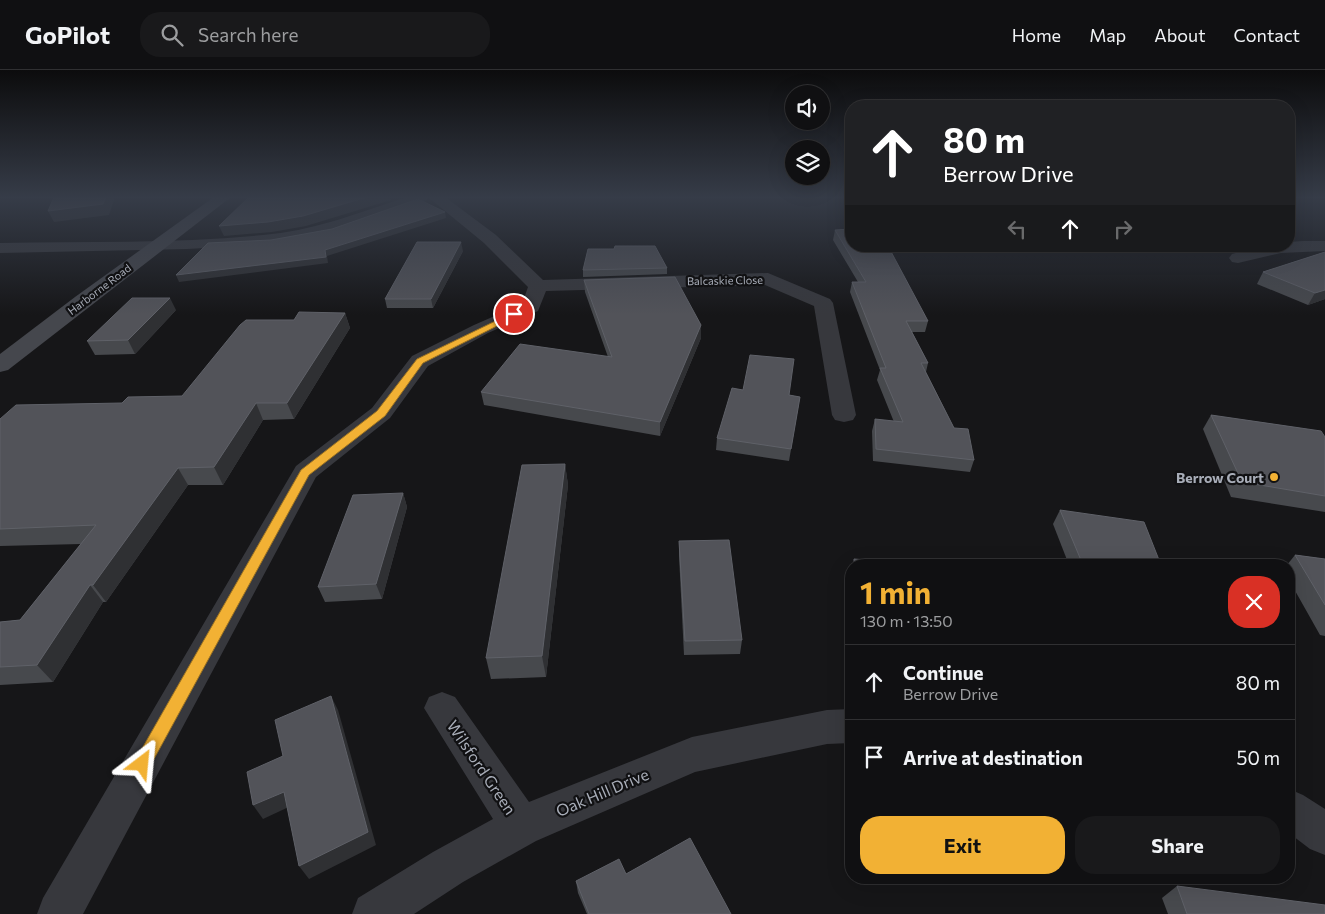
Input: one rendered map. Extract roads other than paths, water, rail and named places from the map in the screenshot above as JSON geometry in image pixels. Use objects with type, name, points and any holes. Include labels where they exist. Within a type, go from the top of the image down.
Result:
[{"type":"main road","name":"Harborne Road","points":[[0,365],[169,236]]},
{"type":"street","points":[[0,248],[187,244],[273,240],[293,236]]},
{"type":"street","points":[[59,914],[305,472],[381,413],[420,361],[481,329],[531,307],[538,286],[487,236]]},
{"type":"street","points":[[1295,247],[1325,246]]},
{"type":"street","points":[[1238,258],[1258,252]]},
{"type":"street","name":"Balcaskie Close","points":[[538,286],[768,279],[823,303],[844,416]]},
{"type":"street","name":"Wilsford Green","points":[[442,708],[521,826]]},
{"type":"street","name":"Oak Hill Drive","points":[[374,914],[448,867],[521,826],[692,755],[827,727],[845,726]]},
{"type":"street","points":[[1295,813],[1325,834]]},
{"type":"place","name":"Berrow Court","points":[[1274,477]]}]
